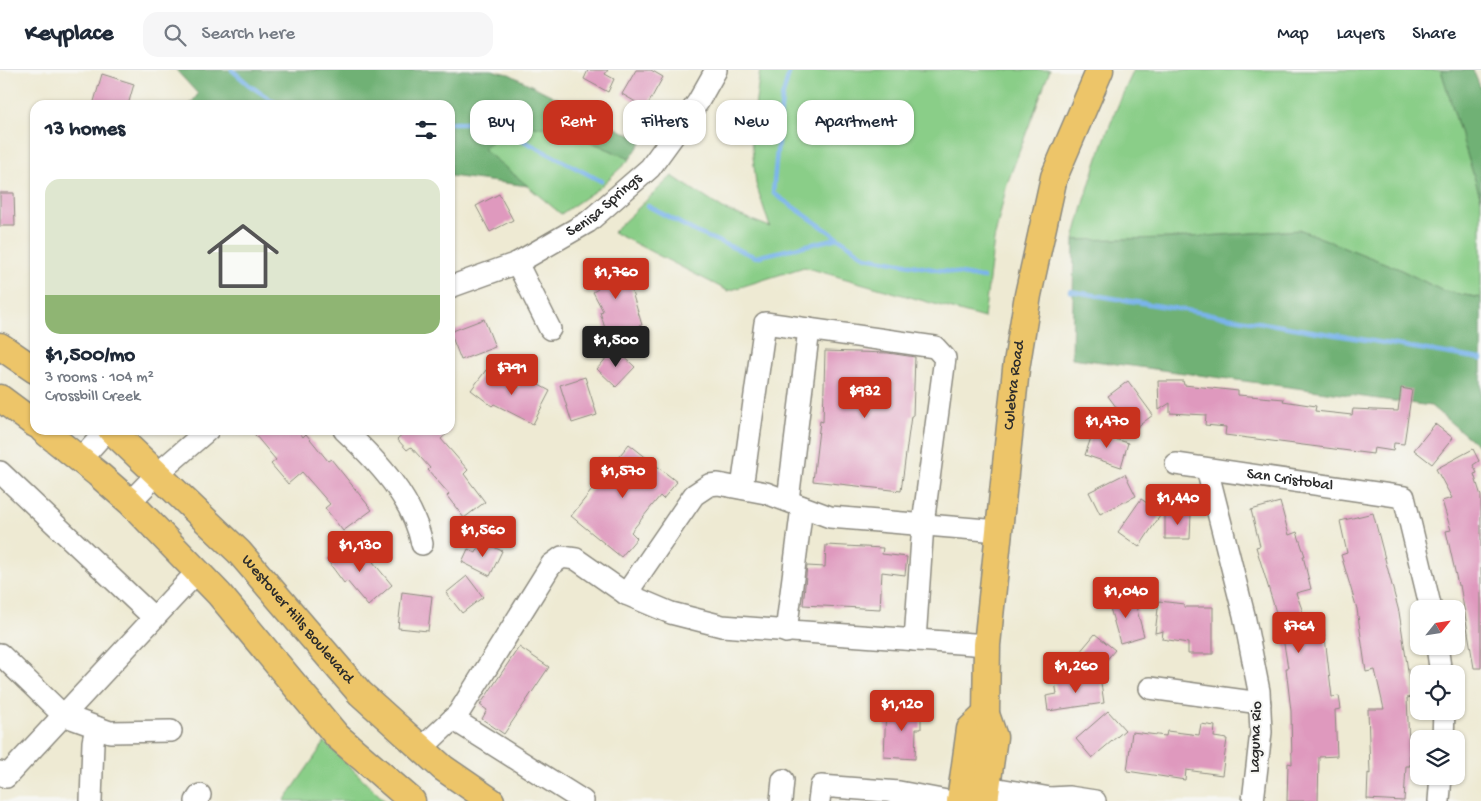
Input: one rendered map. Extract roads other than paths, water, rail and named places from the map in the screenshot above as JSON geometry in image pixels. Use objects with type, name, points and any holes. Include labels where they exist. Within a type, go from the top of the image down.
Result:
[{"type":"main road","name":"Culebra Road","points":[[986,794],[994,738],[986,714],[988,645],[1016,369],[1039,240],[1054,177],[1100,70]]},
{"type":"main road","points":[[0,346],[30,367]]},
{"type":"main road","points":[[0,398],[30,420]]},
{"type":"main road","points":[[50,435],[81,459],[130,502],[256,637],[286,677],[337,736],[412,801]]},
{"type":"main road","name":"Westover Hills Boulevard","points":[[114,435],[239,552],[360,693],[421,749],[491,801]]},
{"type":"main road","points":[[960,801],[970,729],[986,714]]},
{"type":"street","name":"Senisa Springs","points":[[455,285],[517,263],[588,222],[650,168],[698,102],[716,70]]},
{"type":"street","points":[[517,263],[550,329]]},
{"type":"street","points":[[742,488],[765,323],[935,347],[945,358],[923,524],[915,640]]},
{"type":"street","points":[[786,632],[809,329]]},
{"type":"street","points":[[81,459],[104,435]]},
{"type":"street","points":[[130,502],[157,474],[202,435]]},
{"type":"street","points":[[348,435],[407,500],[418,524],[422,544]]},
{"type":"street","name":"San Cristobal","points":[[1176,464],[1404,497],[1429,600]]},
{"type":"street","name":"Laguna Rio","points":[[1206,469],[1246,624],[1260,703],[1261,732],[1253,801]]},
{"type":"street","points":[[0,472],[154,618]]},
{"type":"street","points":[[626,594],[694,494],[709,485],[718,484],[742,488],[795,503],[830,517],[999,531]]},
{"type":"street","points":[[421,749],[453,719],[499,651],[551,565],[557,559],[576,559],[626,594],[672,613],[722,626],[988,645]]},
{"type":"street","points":[[0,772],[6,777],[197,572]]},
{"type":"street","points":[[0,654],[63,715],[110,732],[171,731]]},
{"type":"street","points":[[1150,688],[1260,703]]},
{"type":"street","points":[[453,719],[583,801]]},
{"type":"street","points":[[91,801],[93,742],[96,727]]},
{"type":"street","points":[[781,801],[783,780]]},
{"type":"street","points":[[1439,801],[1440,785]]},
{"type":"street","points":[[819,801],[821,786],[878,796],[947,801]]},
{"type":"street","points":[[986,794],[1050,800],[1069,797],[1095,801]]},
{"type":"waterway","points":[[232,70],[249,85],[272,100]]},
{"type":"waterway","points":[[790,70],[782,98],[773,193],[866,257],[983,278]]},
{"type":"waterway","points":[[455,123],[489,123],[601,181]]},
{"type":"waterway","points":[[648,206],[698,233],[756,257],[838,238]]},
{"type":"waterway","points":[[1070,291],[1481,359]]}]
